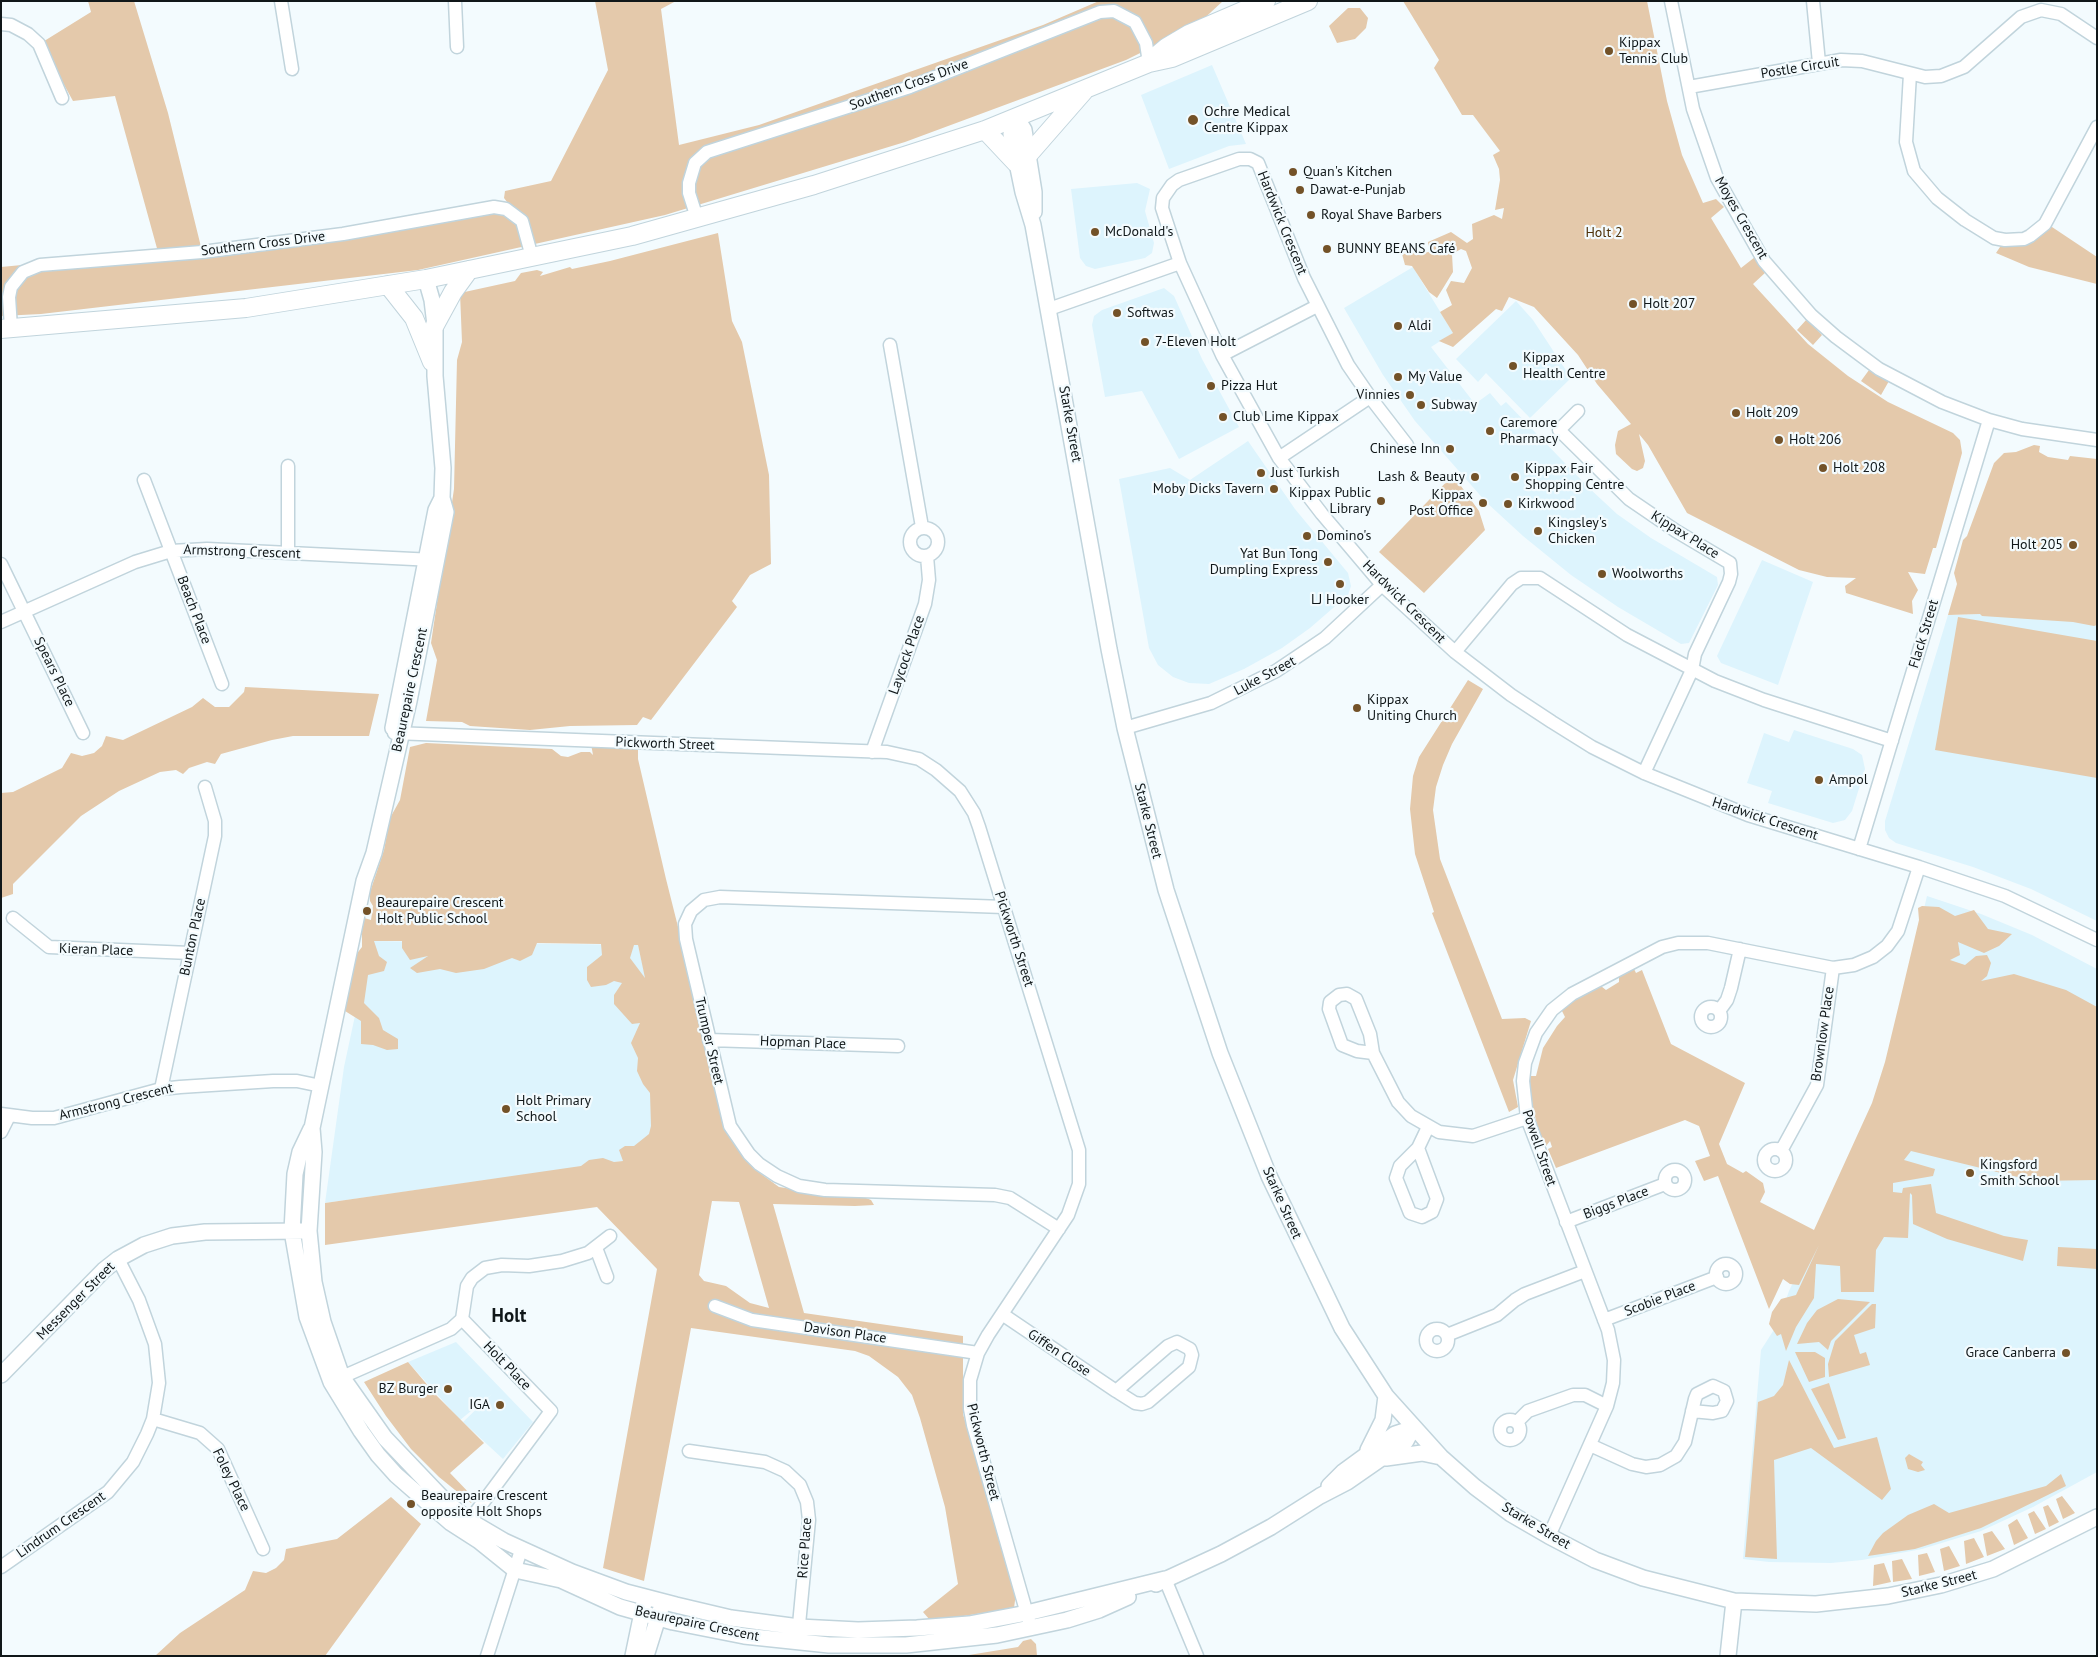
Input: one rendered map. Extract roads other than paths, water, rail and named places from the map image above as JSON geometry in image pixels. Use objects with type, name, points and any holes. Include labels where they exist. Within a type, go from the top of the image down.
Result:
[{"type":"main road","points":[[1211,24],[1234,1]]},
{"type":"main road","name":"Southern Cross Drive","points":[[1149,63],[1166,47],[1211,24],[1267,5],[1308,1]]},
{"type":"main road","name":"Southern Cross Drive","points":[[6,329],[246,308],[426,279],[632,236],[814,185],[985,130],[1149,63],[1172,58],[1267,5]]},
{"type":"main road","points":[[985,130],[1022,158],[1086,88]]},
{"type":"main road","points":[[435,325],[453,292],[468,270]]},
{"type":"main road","points":[[388,285],[414,318],[433,369]]},
{"type":"street","points":[[281,1],[292,69]]},
{"type":"street","points":[[455,1],[456,47]]},
{"type":"street","name":"Moyes Crescent","points":[[1671,1],[1688,87],[1706,150],[1722,187],[1752,241],[1790,292],[1836,337],[1879,369],[1927,396],[1990,420],[2042,433],[2097,440]]},
{"type":"street","points":[[1813,1],[1819,63]]},
{"type":"street","name":"Postle Circuit","points":[[1688,87],[1841,60],[1862,61],[1925,77],[1941,76],[1964,67],[2021,16],[2041,10],[2061,14],[2097,38]]},
{"type":"street","name":"Southern Cross Drive","points":[[697,218],[689,193],[689,183],[695,163],[707,152],[910,87],[1100,12],[1114,11],[1135,22],[1146,43],[1149,63]]},
{"type":"street","points":[[1,24],[11,25],[28,34],[38,44],[62,98]]},
{"type":"street","points":[[1910,74],[1906,142],[1914,171],[1924,185],[1944,204],[1964,220],[1994,238],[2005,240],[2024,239],[2044,224],[2097,127]]},
{"type":"street","name":"Starke Street","points":[[1016,117],[1024,130],[1022,158],[1034,192],[1033,225],[1114,675],[1149,826],[1185,953],[1220,1052],[1269,1176],[1342,1328],[1386,1396],[1441,1457],[1475,1487],[1511,1514],[1595,1560],[1640,1576],[1734,1600],[1816,1604],[1888,1596],[1941,1585],[1993,1570],[2097,1517]]},
{"type":"street","name":"Hardwick Crescent","points":[[1407,445],[1348,365],[1317,306],[1285,233],[1263,171],[1258,163],[1250,158],[1239,159],[1179,180],[1167,192],[1163,203],[1163,214],[1180,263],[1222,355],[1279,458],[1322,514],[1382,585],[1455,652],[1511,695],[1552,722],[1592,747],[1644,773],[1743,813],[1919,867],[2005,896],[2097,940]]},
{"type":"street","name":"Southern Cross Drive","points":[[6,329],[11,287],[23,272],[40,265],[202,252],[342,234],[494,207],[506,209],[522,221],[532,257]]},
{"type":"street","points":[[1049,309],[1180,263]]},
{"type":"street","name":"Beaurepaire Crescent","points":[[426,279],[432,300],[435,325],[433,369]]},
{"type":"street","name":"Beaurepaire Crescent","points":[[426,279],[422,302],[442,437],[442,498],[446,512],[431,560],[397,733],[312,1128],[300,1152],[295,1174],[292,1231],[307,1317],[336,1379],[385,1438],[446,1502],[479,1541],[515,1570],[560,1580],[620,1607],[744,1636],[798,1635],[893,1629],[970,1631],[997,1635],[1099,1610],[1221,1554],[1271,1527],[1385,1458],[1406,1441],[1413,1428]]},
{"type":"street","points":[[1222,355],[1317,306]]},
{"type":"street","points":[[890,345],[922,527]]},
{"type":"street","points":[[1279,458],[1370,397]]},
{"type":"street","name":"Kippax Place","points":[[1578,411],[1559,430],[1629,499],[1730,564],[1731,574],[1729,582],[1695,654],[1692,670],[1644,773]]},
{"type":"street","name":"Flack Street","points":[[1859,849],[1990,420]]},
{"type":"street","points":[[288,466],[288,553]]},
{"type":"street","name":"Beach Place","points":[[144,480],[222,684]]},
{"type":"street","points":[[922,527],[932,530],[939,539],[936,550],[927,556],[916,554],[910,544],[912,533],[922,527]]},
{"type":"street","name":"Armstrong Crescent","points":[[1,622],[135,562],[171,551],[207,549],[431,560]]},
{"type":"street","name":"Laycock Place","points":[[872,752],[925,604],[929,580],[927,556]]},
{"type":"street","name":"Spears Place","points":[[1,564],[83,733]]},
{"type":"street","name":"Hardwick Crescent","points":[[1455,652],[1512,584],[1521,578],[1533,576],[1546,581],[1627,635],[1692,670],[1764,700],[1892,740]]},
{"type":"street","name":"Luke Street","points":[[1125,728],[1211,702],[1276,672],[1324,638],[1382,585]]},
{"type":"street","name":"Pickworth Street","points":[[397,733],[887,752],[919,759],[936,770],[960,791],[974,813],[1080,1150],[1079,1184],[1075,1200],[1059,1229],[978,1353],[970,1380],[970,1409],[1031,1628]]},
{"type":"street","name":"Bunton Place","points":[[161,1089],[215,836],[216,821],[205,787]]},
{"type":"street","name":"Powell Street","points":[[1549,1536],[1607,1406],[1613,1383],[1614,1360],[1604,1320],[1527,1118],[1522,1084],[1529,1050],[1541,1025],[1565,999],[1662,946],[1694,942],[1740,949],[1833,968],[1854,965],[1873,957],[1887,946],[1898,931],[1919,867]]},
{"type":"street","name":"Trumper Street","points":[[1004,907],[720,897],[704,900],[691,911],[685,924],[686,939],[730,1126],[749,1154],[777,1176],[799,1186],[825,1190],[995,1195],[1010,1198],[1059,1229]]},
{"type":"street","name":"Kieran Place","points":[[14,918],[48,947],[190,953]]},
{"type":"street","points":[[1719,1011],[1727,1000],[1740,949]]},
{"type":"street","name":"Brownlow Place","points":[[1781,1151],[1817,1085],[1833,968]]},
{"type":"street","points":[[1374,1054],[1357,1051],[1342,1045],[1328,1009],[1330,1002],[1338,995],[1347,994],[1356,999],[1370,1034],[1374,1054],[1398,1102],[1411,1116],[1428,1127],[1450,1135],[1473,1136],[1527,1118]]},
{"type":"street","name":"Hopman Place","points":[[709,1040],[898,1046]]},
{"type":"street","name":"Armstrong Crescent","points":[[5,1115],[54,1118],[161,1089],[273,1081],[297,1081],[321,1086]]},
{"type":"street","points":[[1,1132],[5,1115]]},
{"type":"street","points":[[1418,1148],[1437,1200],[1432,1212],[1422,1217],[1410,1213],[1396,1178],[1400,1166],[1418,1148],[1428,1127]]},
{"type":"street","name":"Beaurepaire Crescent","points":[[312,1128],[314,1152],[309,1230],[318,1301],[336,1379]]},
{"type":"street","name":"Biggs Place","points":[[1566,1222],[1665,1184]]},
{"type":"street","name":"Messenger Street","points":[[1,1375],[92,1281],[118,1259],[144,1246],[172,1236],[205,1232],[309,1230]]},
{"type":"street","points":[[336,1379],[451,1329],[462,1319],[467,1286],[478,1272],[485,1268],[502,1265],[546,1265],[580,1256],[596,1248],[610,1236]]},
{"type":"street","points":[[596,1248],[607,1277]]},
{"type":"street","name":"Lindrum Crescent","points":[[1,1567],[108,1492],[133,1462],[141,1449],[153,1419],[159,1383],[155,1344],[139,1300],[118,1259]]},
{"type":"street","points":[[1447,1335],[1492,1318],[1525,1294],[1585,1271]]},
{"type":"street","name":"Scobie Place","points":[[1604,1320],[1717,1278]]},
{"type":"street","name":"Davison Place","points":[[715,1306],[752,1320],[978,1353]]},
{"type":"street","name":"Giffen Close","points":[[1002,1314],[1116,1391],[1135,1403],[1142,1404],[1148,1402],[1189,1367],[1192,1355],[1190,1349],[1177,1342],[1168,1346],[1116,1391]]},
{"type":"street","name":"Holt Place","points":[[462,1319],[551,1412],[466,1525]]},
{"type":"street","points":[[1517,1422],[1528,1411],[1573,1394],[1585,1395],[1607,1406]]},
{"type":"street","points":[[1365,1456],[1383,1420],[1386,1396]]},
{"type":"street","points":[[1590,1445],[1632,1464],[1646,1467],[1660,1465],[1681,1450],[1692,1411]]},
{"type":"street","name":"Foley Place","points":[[153,1419],[200,1433],[218,1449],[263,1549]]},
{"type":"street","name":"Beaurepaire Crescent","points":[[1320,1496],[1343,1472],[1395,1434],[1413,1428]]},
{"type":"street","name":"Rice Place","points":[[689,1451],[765,1462],[785,1471],[800,1485],[807,1502],[809,1520],[798,1635]]},
{"type":"street","points":[[1385,1458],[1422,1453],[1441,1457]]},
{"type":"street","name":"Beaurepaire Crescent","points":[[466,1525],[572,1572],[626,1592],[798,1635]]},
{"type":"street","points":[[487,1656],[521,1550]]},
{"type":"street","points":[[1166,1579],[1197,1656]]},
{"type":"street","name":"Beaurepaire Crescent","points":[[970,1631],[995,1619],[1166,1579]]},
{"type":"street","points":[[633,1656],[645,1596]]},
{"type":"street","points":[[1728,1656],[1734,1600]]},
{"type":"street","points":[[646,1656],[662,1601]]},
{"type":"place","name":"Kippax Tennis Club","points":[[1609,51]]},
{"type":"place","name":"Ochre Medical Centre Kippax","points":[[1193,120]]},
{"type":"place","name":"Quan's Kitchen","points":[[1293,172]]},
{"type":"place","name":"Dawat-e-Punjab","points":[[1300,190]]},
{"type":"place","name":"Royal Shave Barbers","points":[[1311,215]]},
{"type":"place","name":"McDonald's","points":[[1095,232]]},
{"type":"place","name":"BUNNY BEANS Café","points":[[1327,249]]},
{"type":"place","name":"Holt 207","points":[[1633,304]]},
{"type":"place","name":"Softwas","points":[[1117,313]]},
{"type":"place","name":"Aldi","points":[[1398,326]]},
{"type":"place","name":"7-Eleven Holt","points":[[1145,342]]},
{"type":"place","name":"Kippax Health Centre","points":[[1513,366]]},
{"type":"place","name":"My Value","points":[[1398,377]]},
{"type":"place","name":"Pizza Hut","points":[[1211,386]]},
{"type":"place","name":"Vinnies","points":[[1410,395]]},
{"type":"place","name":"Subway","points":[[1421,405]]},
{"type":"place","name":"Holt 209","points":[[1736,413]]},
{"type":"place","name":"Club Lime Kippax","points":[[1223,417]]},
{"type":"place","name":"Caremore Pharmacy","points":[[1490,431]]},
{"type":"place","name":"Holt 206","points":[[1779,440]]},
{"type":"place","name":"Chinese Inn","points":[[1450,449]]},
{"type":"place","name":"Holt 208","points":[[1823,468]]},
{"type":"place","name":"Just Turkish","points":[[1261,473]]},
{"type":"place","name":"Lash & Beauty","points":[[1475,477]]},
{"type":"place","name":"Kippax Fair Shopping Centre","points":[[1515,477]]},
{"type":"place","name":"Moby Dicks Tavern","points":[[1274,489]]},
{"type":"place","name":"Kippax Public Library","points":[[1381,501]]},
{"type":"place","name":"Kippax Post Office","points":[[1483,503]]},
{"type":"place","name":"Kirkwood","points":[[1508,504]]},
{"type":"place","name":"Kingsley's Chicken","points":[[1538,531]]},
{"type":"place","name":"Domino's","points":[[1307,536]]},
{"type":"place","name":"Holt 205","points":[[2073,545]]},
{"type":"place","name":"Yat Bun Tong Dumpling Express","points":[[1328,562]]},
{"type":"place","name":"Woolworths","points":[[1602,574]]},
{"type":"place","name":"LJ Hooker","points":[[1340,584]]},
{"type":"place","name":"Kippax Uniting Church","points":[[1357,708]]},
{"type":"place","name":"Ampol","points":[[1819,780]]},
{"type":"place","name":"Beaurepaire Crescent Holt Public School","points":[[367,911]]},
{"type":"place","name":"Holt Primary School","points":[[506,1109]]},
{"type":"place","name":"Kingsford Smith School","points":[[1970,1173]]},
{"type":"place","name":"Grace Canberra","points":[[2066,1353]]},
{"type":"place","name":"BZ Burger","points":[[448,1389]]},
{"type":"place","name":"IGA","points":[[500,1405]]},
{"type":"place","name":"Beaurepaire Crescent opposite Holt Shops","points":[[411,1504]]},
{"type":"district","name":"Holt","points":[[509,1317]]},
{"type":"park label","name":"Holt 2","points":[[1604,233]]}]
